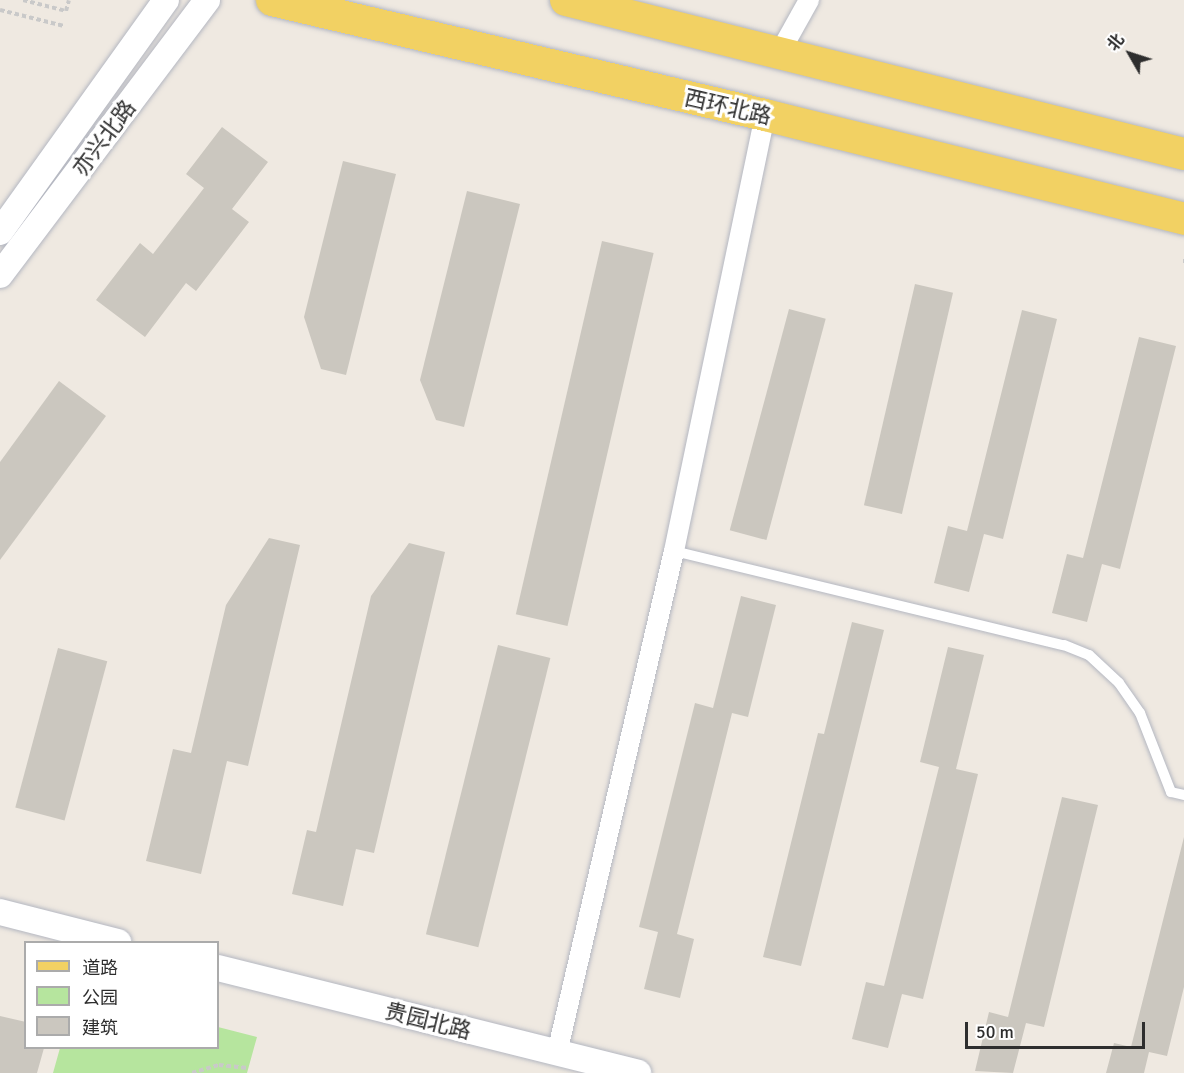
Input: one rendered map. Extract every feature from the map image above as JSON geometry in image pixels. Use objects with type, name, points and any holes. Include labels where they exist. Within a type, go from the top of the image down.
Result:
[{"type":"main road","name":"西环北路","points":[[272,0],[765,116],[1184,219]]},
{"type":"main road","points":[[566,0],[1184,154]]},
{"type":"street","name":"亦兴北路","points":[[0,232],[166,0]]},
{"type":"street","name":"亦兴北路","points":[[0,275],[207,0]]},
{"type":"street","points":[[779,54],[809,0]]},
{"type":"street","points":[[554,1063],[674,551],[765,116]]},
{"type":"street","points":[[0,912],[114,941]]},
{"type":"street","name":"贵园北路","points":[[219,968],[554,1063],[638,1073]]},
{"type":"lane","points":[[674,551],[1064,645],[1089,656],[1119,683],[1140,713],[1171,792],[1184,795]]},
{"type":"path","points":[[22,0],[66,11],[69,0]]},
{"type":"path","points":[[0,10],[64,26]]},
{"type":"path","points":[[192,1073],[219,1065],[248,1068]]},
{"type":"green space","points":[[219,1027],[257,1037],[247,1073],[53,1073],[60,1049],[219,1049]]},
{"type":"building","points":[[222,127],[268,162],[232,209],[249,222],[196,291],[186,283],[145,337],[96,300],[140,243],[153,254],[204,188],[186,174]]},
{"type":"building","points":[[343,161],[396,174],[346,375],[321,369],[304,317]]},
{"type":"building","points":[[467,191],[520,204],[464,427],[436,420],[420,380]]},
{"type":"building","points":[[602,241],[654,253],[567,626],[516,614]]},
{"type":"building","points":[[915,284],[953,293],[902,514],[864,505]]},
{"type":"building","points":[[789,309],[826,319],[766,540],[730,530]]},
{"type":"building","points":[[1022,310],[1057,319],[1003,539],[984,534],[969,592],[934,583],[948,526],[967,531]]},
{"type":"building","points":[[1139,337],[1176,346],[1120,569],[1102,564],[1087,622],[1052,613],[1067,554],[1083,558]]},
{"type":"building","points":[[59,381],[106,416],[0,560],[0,462]]},
{"type":"building","points":[[269,538],[300,545],[248,766],[227,761],[201,874],[146,861],[173,749],[191,753],[226,605]]},
{"type":"building","points":[[409,543],[445,552],[374,853],[356,849],[343,906],[292,894],[307,830],[316,832],[371,596]]},
{"type":"building","points":[[741,596],[776,605],[748,717],[732,713],[677,934],[694,939],[680,998],[644,989],[658,932],[639,927],[695,703],[713,708]]},
{"type":"building","points":[[852,622],[884,630],[801,966],[763,957],[818,733],[824,734]]},
{"type":"building","points":[[498,645],[550,658],[478,947],[426,934]]},
{"type":"building","points":[[948,647],[984,655],[956,769],[978,774],[923,999],[902,994],[888,1048],[852,1039],[866,982],[884,986],[939,767],[920,762]]},
{"type":"building","points":[[58,648],[107,661],[65,821],[15,807]]},
{"type":"building","points":[[1062,797],[1098,805],[1044,1027],[1026,1023],[1013,1073],[975,1071],[989,1012],[1008,1017]]},
{"type":"building","points":[[1184,837],[1184,987],[1167,1056],[1149,1052],[1144,1073],[1106,1073],[1114,1043],[1131,1047]]},
{"type":"building","points":[[0,1016],[24,1022],[24,1049],[44,1049],[37,1073],[0,1073]]}]
